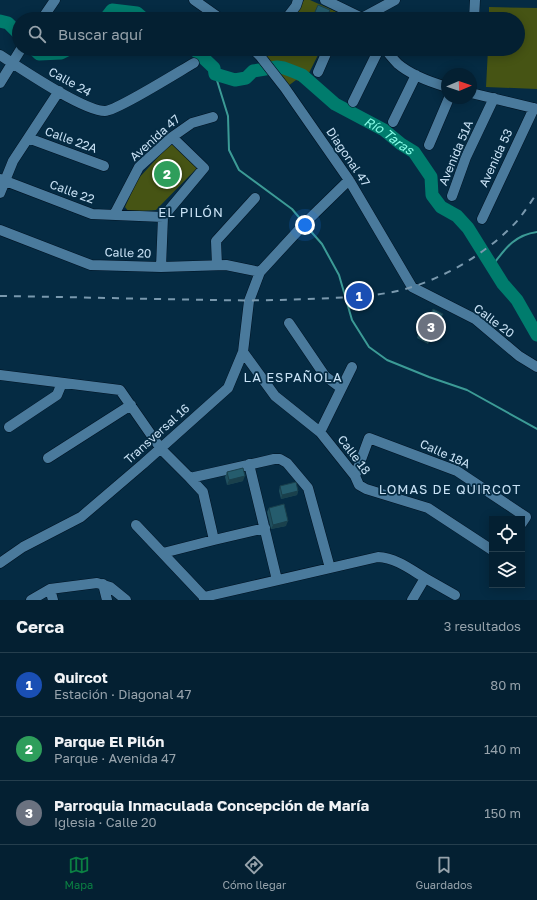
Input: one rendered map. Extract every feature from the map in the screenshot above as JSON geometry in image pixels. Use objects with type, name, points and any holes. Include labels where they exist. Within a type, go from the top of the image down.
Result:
[{"type":"street","points":[[47,12],[55,0]]},
{"type":"street","points":[[194,0],[211,12]]},
{"type":"street","points":[[291,12],[298,0]]},
{"type":"street","points":[[325,0],[340,12]]},
{"type":"street","points":[[373,12],[395,0]]},
{"type":"street","points":[[474,0],[474,12]]},
{"type":"street","name":"Calle 24","points":[[0,55],[59,91],[91,108],[106,111],[124,103],[194,62]]},
{"type":"street","points":[[0,83],[17,56]]},
{"type":"street","name":"Diagonal 47","points":[[263,56],[349,180],[412,287]]},
{"type":"street","points":[[318,72],[325,56]]},
{"type":"street","points":[[353,102],[376,56]]},
{"type":"street","points":[[391,56],[398,64],[416,75],[431,82],[441,84]]},
{"type":"street","points":[[393,122],[416,75]]},
{"type":"street","points":[[0,193],[2,180],[59,91]]},
{"type":"street","points":[[477,94],[536,109]]},
{"type":"street","name":"Avenida 51A","points":[[452,196],[466,157],[494,98]]},
{"type":"street","points":[[429,145],[446,104]]},
{"type":"street","name":"Avenida 53","points":[[482,219],[536,109]]},
{"type":"street","name":"Avenida 47","points":[[114,214],[139,167],[172,137],[192,123],[213,117]]},
{"type":"street","points":[[161,267],[163,217],[204,168],[172,137]]},
{"type":"street","name":"Calle 22A","points":[[28,138],[104,166]]},
{"type":"street","name":"Calle 22","points":[[2,180],[92,214],[163,217]]},
{"type":"street","points":[[260,272],[308,220],[349,180]]},
{"type":"street","points":[[216,265],[216,241],[255,198]]},
{"type":"street","name":"Calle 20","points":[[0,230],[91,265],[161,267],[226,265],[260,272]]},
{"type":"street","name":"Transversal 16","points":[[0,563],[23,547],[81,517],[161,449],[228,388],[243,352],[249,301],[260,272]]},
{"type":"street","name":"Calle 20","points":[[412,287],[475,319],[519,356],[537,367]]},
{"type":"street","points":[[289,323],[325,376],[341,388]]},
{"type":"street","name":"Calle 18","points":[[243,352],[275,396],[320,432],[355,476],[359,485],[366,489],[428,508],[489,548]]},
{"type":"street","points":[[320,432],[352,368]]},
{"type":"street","points":[[0,375],[120,390],[161,449],[203,492],[214,540]]},
{"type":"street","points":[[9,427],[57,395],[62,383]]},
{"type":"street","points":[[48,458],[131,405]]},
{"type":"street","name":"Calle 18A","points":[[355,476],[369,438],[456,471],[518,516]]},
{"type":"street","points":[[190,478],[274,458],[280,459],[287,463],[308,488],[330,568]]},
{"type":"street","points":[[249,464],[278,580]]},
{"type":"street","points":[[136,525],[204,599],[378,557],[395,560],[455,595]]},
{"type":"street","points":[[163,553],[265,528]]},
{"type":"street","points":[[412,600],[425,578]]},
{"type":"street","points":[[31,600],[44,591],[50,589],[97,583],[110,587],[126,600]]},
{"type":"street","points":[[103,584],[107,600]]},
{"type":"street","points":[[50,589],[53,600]]},
{"type":"green space","points":[[304,0],[310,0],[337,12],[295,12]]},
{"type":"green space","points":[[489,7],[537,8],[537,89],[486,87],[488,56],[525,56],[525,12],[489,12]]},
{"type":"green space","points":[[260,56],[318,56],[304,83],[296,80],[288,86]]},
{"type":"green space","points":[[172,142],[198,167],[156,210],[129,212],[125,207],[137,180]]},
{"type":"building","points":[[318,5],[330,10],[329,12],[315,12]]},
{"type":"building","points":[[433,309],[443,314],[432,335],[420,328],[423,322],[426,323]]},
{"type":"building","points":[[243,468],[245,476],[229,480],[227,472]]},
{"type":"building","points":[[296,482],[298,491],[282,495],[280,486]]},
{"type":"building","points":[[284,504],[288,521],[273,525],[269,508]]},
{"type":"waterway","name":"Río Taras","points":[[110,12],[112,10],[129,12]]},
{"type":"waterway","name":"Río Taras","points":[[0,21],[8,23],[12,27]]},
{"type":"waterway","name":"Río Taras","points":[[201,56],[214,68],[215,74],[235,80],[246,78],[253,71],[277,67],[302,75],[335,104],[384,130],[401,144],[414,152],[431,177],[432,195],[441,207],[457,216],[468,228],[503,284],[517,300],[537,335]]},
{"type":"waterway","points":[[215,74],[228,116],[229,150],[239,170],[292,209],[303,222]]},
{"type":"waterway","points":[[307,227],[322,244],[339,275],[352,320],[369,347],[387,360],[467,390],[537,429]]},
{"type":"waterway","points":[[492,266],[506,249],[516,240],[522,236],[537,232]]},
{"type":"railway","points":[[0,296],[258,300],[352,297],[393,292],[412,287],[441,276],[483,251],[518,220],[537,193]]},
{"type":"place","name":"Parque El Pilón","points":[[167,174]]},
{"type":"place","name":"Quircot","points":[[359,296]]},
{"type":"place","name":"Parroquia Inmaculada Concepción de María","points":[[431,327]]},
{"type":"district","name":"EL PILÓN","points":[[191,212]]},
{"type":"district","name":"LA ESPAÑOLA","points":[[293,377]]},
{"type":"district","name":"LOMAS DE QUIRCOT","points":[[450,489]]}]
